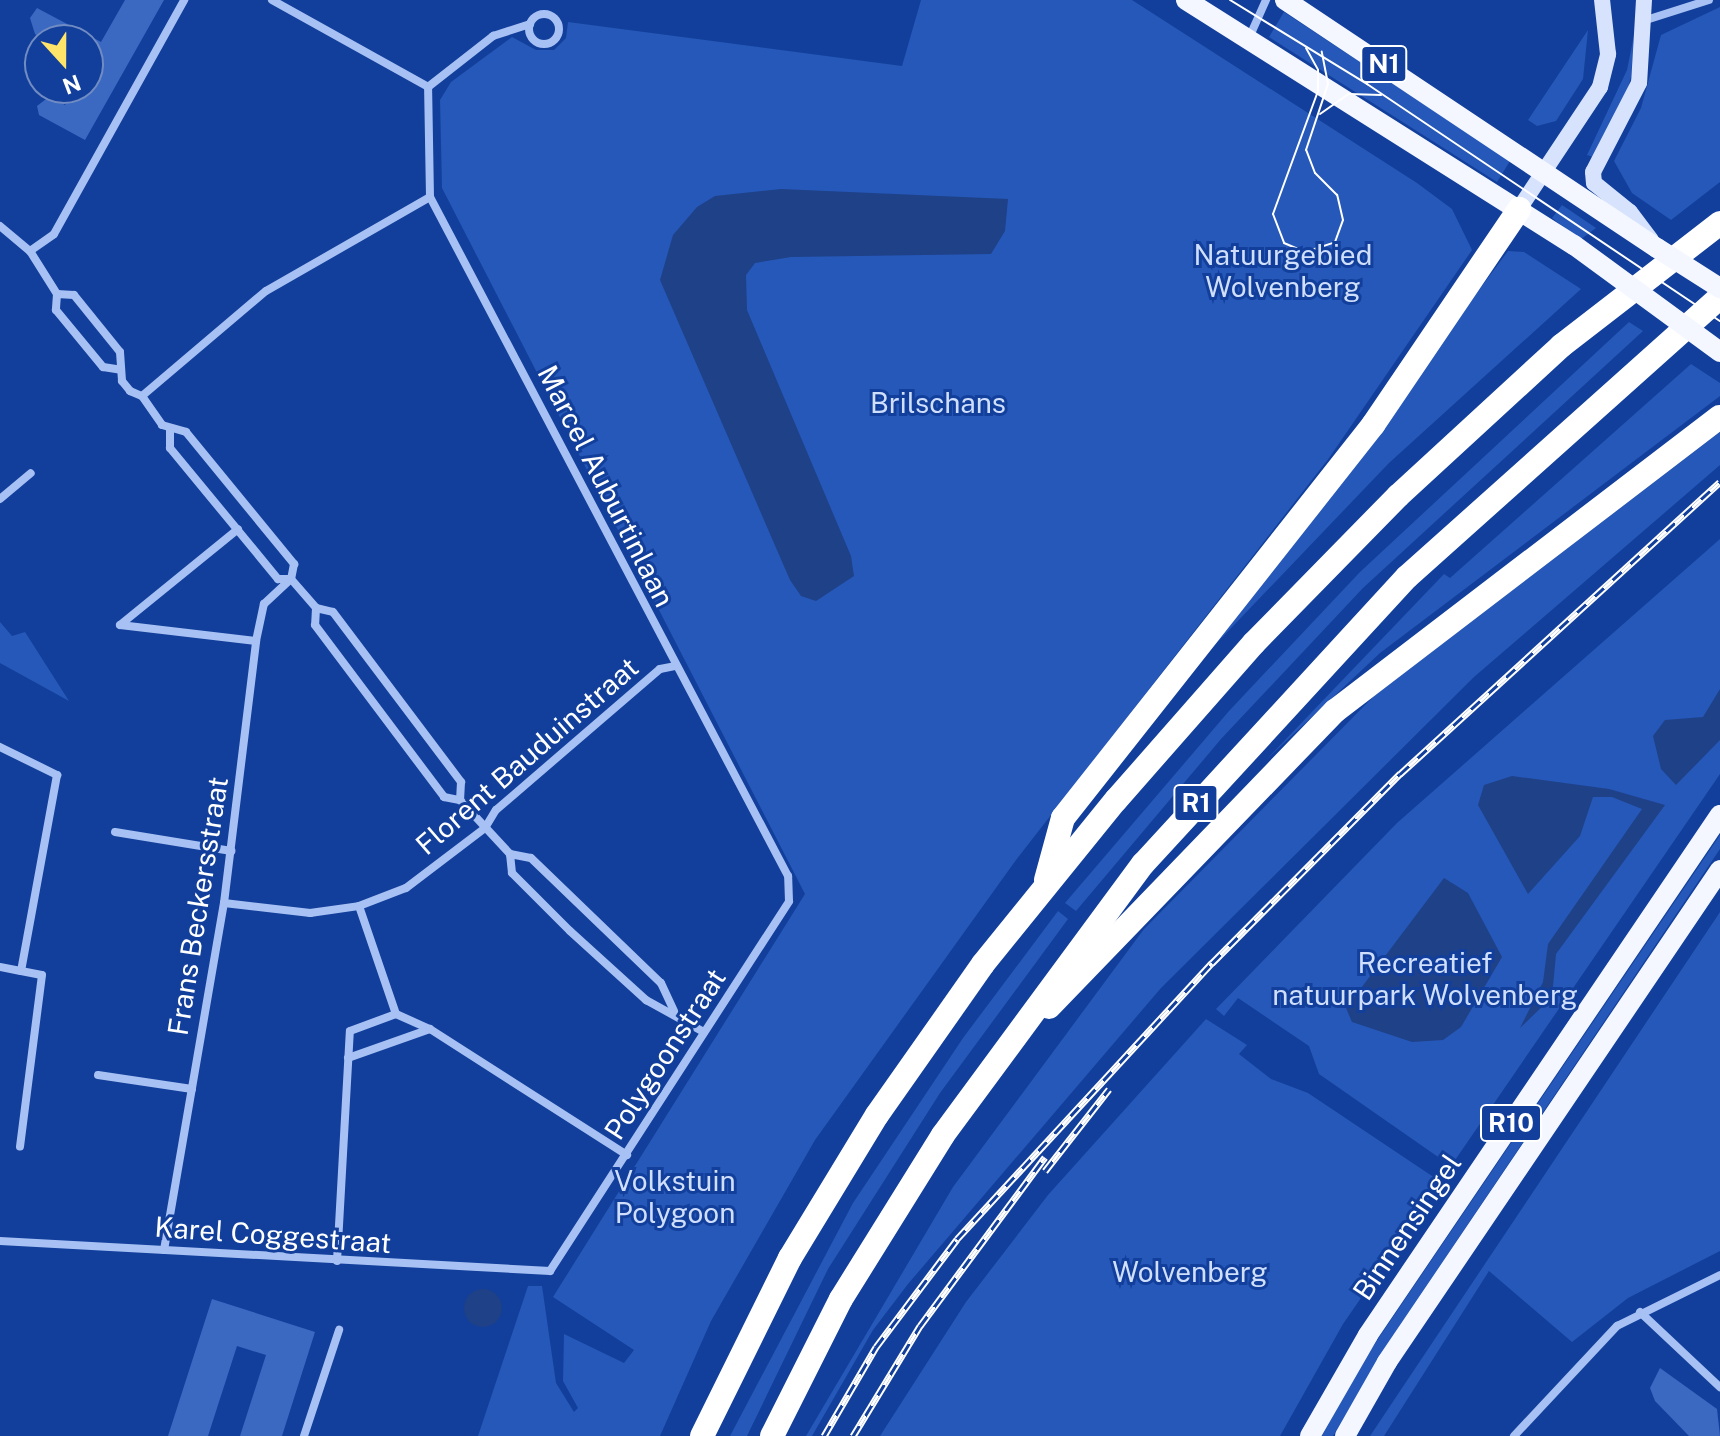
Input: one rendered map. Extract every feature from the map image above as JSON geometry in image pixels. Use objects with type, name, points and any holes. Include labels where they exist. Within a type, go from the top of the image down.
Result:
[{"type":"highway","points":[[1044,889],[1063,818],[1373,425],[1519,209]]},
{"type":"highway","name":"R1","points":[[702,1436],[767,1301],[838,1177],[937,1027],[1044,889],[1213,687],[1398,496],[1561,346],[1720,223]]},
{"type":"highway","name":"R1","points":[[772,1436],[885,1226],[1007,1048],[1143,864],[1407,577],[1720,297]]},
{"type":"highway","points":[[1007,1048],[1118,941],[1225,820],[1335,711],[1720,417]]},
{"type":"main road","name":"N1","points":[[1186,0],[1574,245],[1720,352]]},
{"type":"main road","name":"N1","points":[[1285,0],[1617,211],[1657,248],[1720,288]]},
{"type":"main road","points":[[1519,209],[1547,169],[1606,69],[1602,0]]},
{"type":"main road","points":[[1617,211],[1594,183],[1593,172],[1635,95],[1646,20],[1644,0]]},
{"type":"main road","name":"Binnensingel","points":[[1310,1436],[1368,1335],[1720,815]]},
{"type":"main road","name":"R10","points":[[1345,1436],[1387,1362],[1720,870]]},
{"type":"street","points":[[30,251],[54,234],[184,0]]},
{"type":"street","points":[[272,0],[428,87],[493,36],[530,24]]},
{"type":"street","points":[[1249,38],[1266,0]]},
{"type":"street","points":[[1646,20],[1709,0]]},
{"type":"street","name":"Marcel Auburtinlaan","points":[[428,87],[430,197],[792,893]]},
{"type":"street","points":[[142,396],[266,291],[430,197]]},
{"type":"street","points":[[0,226],[30,251],[57,294],[56,310],[103,367],[121,370]]},
{"type":"street","points":[[57,294],[74,295],[120,352],[122,381],[142,396],[170,430],[170,448],[278,579],[291,579],[316,608],[333,612],[461,782],[460,800]]},
{"type":"street","points":[[170,430],[186,432],[294,564],[291,579]]},
{"type":"street","points":[[0,499],[31,473]]},
{"type":"street","points":[[238,529],[120,625],[256,641]]},
{"type":"street","name":"Frans Beckersstraat","points":[[164,1250],[224,903],[256,641],[264,604],[291,579]]},
{"type":"street","points":[[316,608],[315,625],[444,797],[460,800],[510,854],[531,858],[661,983],[674,1011]]},
{"type":"street","name":"Florent Bauduinstraat","points":[[224,903],[310,913],[359,906],[406,888],[485,828],[496,810],[660,669],[675,666]]},
{"type":"street","points":[[0,747],[57,775],[21,971]]},
{"type":"street","points":[[115,832],[231,851]]},
{"type":"street","points":[[510,854],[512,873],[646,1000],[674,1011],[704,1032]]},
{"type":"street","name":"Polygoonstraat","points":[[544,1273],[558,1265],[792,893]]},
{"type":"street","points":[[359,906],[396,1014]]},
{"type":"street","points":[[0,967],[42,975],[20,1147]]},
{"type":"street","points":[[337,1261],[350,1031],[396,1014],[430,1029],[627,1155]]},
{"type":"street","points":[[348,1058],[430,1029]]},
{"type":"street","points":[[98,1075],[192,1089]]},
{"type":"street","name":"Karel Coggestraat","points":[[0,1241],[544,1273]]},
{"type":"street","points":[[1514,1436],[1593,1346],[1640,1312],[1720,1275]]},
{"type":"street","points":[[1640,1312],[1720,1387]]},
{"type":"street","points":[[304,1436],[339,1330]]},
{"type":"green space","name":"Brilschans","points":[[921,0],[1132,0],[1417,183],[1452,209],[1472,250],[1329,458],[1016,860],[815,1140],[711,1321],[660,1436],[478,1436],[528,1286],[542,1286],[556,1383],[574,1412],[578,1408],[563,1381],[564,1334],[624,1363],[634,1350],[553,1297],[805,894],[442,188],[440,100],[451,82],[512,37],[536,50],[554,50],[566,38],[568,22],[902,66]]},
{"type":"green space","points":[[1720,7],[1720,182],[1671,220],[1632,193],[1614,161],[1641,108],[1661,35]]},
{"type":"green space","points":[[1284,12],[1510,161],[1497,182],[1269,37]]},
{"type":"green space","points":[[1588,30],[1583,79],[1556,121],[1537,126],[1528,120]]},
{"type":"green space","points":[[1634,35],[1631,77],[1625,99],[1593,157],[1587,155],[1627,70]]},
{"type":"green space","points":[[1562,205],[1596,228],[1580,240],[1552,218]]},
{"type":"green space","points":[[1508,251],[1524,252],[1581,289],[1389,463],[1212,648]]},
{"type":"green space","points":[[1629,322],[1643,331],[1363,588],[1221,739],[1076,911],[1065,903],[1229,711],[1360,572]]},
{"type":"green space","points":[[1691,364],[1720,383],[1720,396],[1380,653],[1266,760],[1444,574],[1450,578]]},
{"type":"green space","points":[[1720,432],[1720,465],[1474,677],[1161,988],[908,1284],[873,1330],[812,1436],[806,1436],[953,1187],[1144,929],[1374,696]]},
{"type":"green space","name":"Recreatief natuurpark Wolvenberg","points":[[1720,539],[1720,774],[1451,1166],[1319,1074],[1309,1046],[1238,998],[1224,1016],[1216,1009],[1397,823]]},
{"type":"green space","points":[[0,622],[12,636],[25,632],[69,701],[0,663]]},
{"type":"green space","points":[[1720,835],[1720,849],[1392,1337],[1333,1436],[1322,1436],[1359,1367]]},
{"type":"green space","points":[[1058,911],[1068,919],[940,1093],[828,1269],[747,1436],[730,1436],[853,1203],[963,1038]]},
{"type":"green space","points":[[1720,912],[1720,1251],[1628,1298],[1572,1342],[1489,1271],[1384,1436],[1370,1436]]},
{"type":"green space","name":"Wolvenberg","points":[[1206,1019],[1247,1045],[1239,1054],[1271,1079],[1308,1093],[1441,1182],[1343,1324],[1280,1436],[880,1436],[966,1302],[1048,1195]]},
{"type":"shaded area","points":[[781,189],[1008,199],[1005,231],[991,254],[791,257],[755,263],[746,275],[747,310],[851,556],[854,576],[816,601],[801,596],[790,580],[660,280],[673,235],[697,207],[715,196]]},
{"type":"shaded area","points":[[1720,689],[1720,740],[1676,785],[1661,769],[1653,736],[1665,720],[1703,717]]},
{"type":"shaded area","points":[[1512,776],[1609,789],[1665,805],[1556,954],[1552,997],[1520,1028],[1543,982],[1548,944],[1642,809],[1612,797],[1593,797],[1580,836],[1528,894],[1478,805],[1484,785]]},
{"type":"shaded area","points":[[1444,878],[1468,893],[1502,957],[1461,1027],[1443,1040],[1412,1042],[1352,1022],[1346,1008]]},
{"type":"shaded area","points":[[483,1289],[497,1294],[502,1308],[497,1322],[483,1327],[469,1322],[464,1308],[469,1294]]},
{"type":"building","points":[[125,0],[164,0],[85,140],[39,115],[37,106],[104,104],[104,37]]},
{"type":"building","points":[[37,8],[67,24],[32,24],[30,18]]},
{"type":"building","points":[[212,1299],[315,1332],[282,1436],[240,1436],[266,1355],[237,1346],[208,1436],[168,1436]]},
{"type":"building","points":[[1660,1368],[1717,1409],[1720,1436],[1689,1436],[1655,1401],[1650,1388]]},
{"type":"tram line","points":[[1230,0],[1367,84],[1720,321]]},
{"type":"tram line","points":[[1306,48],[1318,70],[1318,91],[1273,214],[1284,243],[1305,252],[1335,242],[1343,220],[1337,195],[1315,173],[1306,150],[1328,84],[1322,52]]},
{"type":"tram line","points":[[1320,114],[1349,94],[1381,95]]},
{"type":"railway","points":[[824,1436],[876,1347],[957,1239],[1212,963],[1400,774],[1720,482]]},
{"type":"railway","points":[[1045,1171],[1109,1089]]},
{"type":"railway","points":[[853,1436],[920,1326],[1045,1157]]},
{"type":"park label","name":"Natuurgebied Wolvenberg","points":[[1283,271]]},
{"type":"park label","name":"Volkstuin Polygoon","points":[[675,1197]]}]
